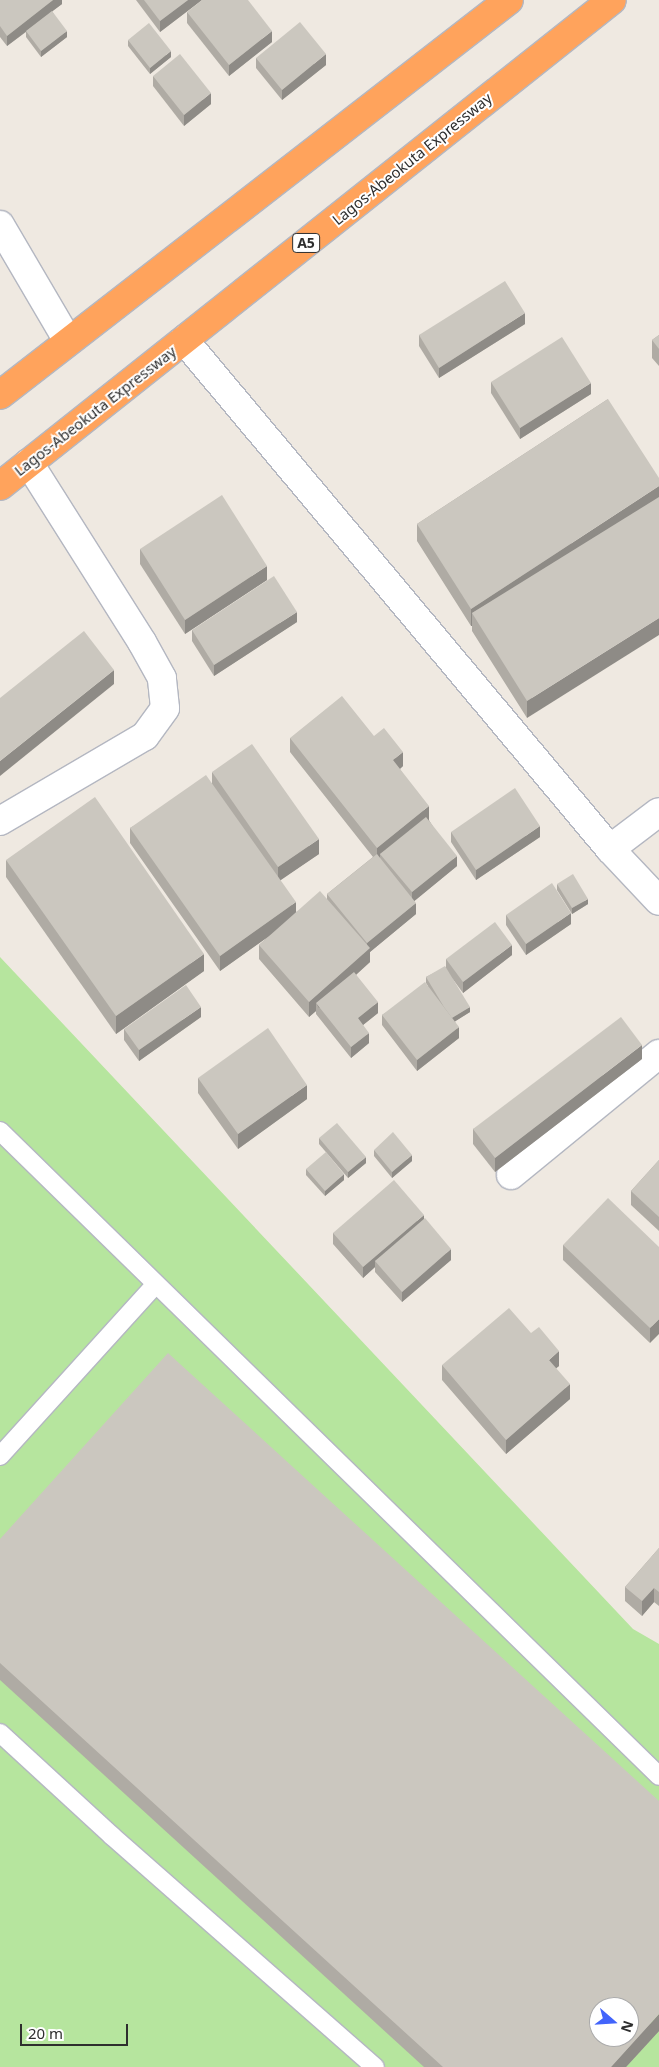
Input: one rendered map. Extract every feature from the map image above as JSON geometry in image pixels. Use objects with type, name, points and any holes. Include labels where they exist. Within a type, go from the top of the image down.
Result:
[{"type":"highway","points":[[0,395],[509,0]]},
{"type":"highway","name":"Lagos-Abeokuta Expressway","points":[[0,486],[612,0]]},
{"type":"street","points":[[0,225],[68,341]]},
{"type":"street","points":[[184,340],[610,849],[659,901]]},
{"type":"street","points":[[0,821],[145,736],[165,708],[162,678],[142,642],[29,463]]},
{"type":"street","points":[[610,849],[659,812]]},
{"type":"street","points":[[511,1175],[659,1054]]},
{"type":"lane","points":[[0,1131],[659,1776]]},
{"type":"lane","points":[[0,1456],[156,1284]]},
{"type":"lane","points":[[0,1733],[112,1836],[375,2067]]},
{"type":"green space","points":[[0,957],[633,1629],[659,1644],[659,2067],[0,2067]]},
{"type":"building","points":[[0,0],[53,0],[7,36],[0,26]]},
{"type":"building","points":[[144,0],[188,0],[160,21]]},
{"type":"building","points":[[202,0],[248,0],[272,31],[229,65],[187,12]]},
{"type":"building","points":[[52,11],[67,31],[41,51],[26,31]]},
{"type":"building","points":[[300,22],[326,54],[282,90],[256,58]]},
{"type":"building","points":[[149,23],[171,51],[150,68],[128,40]]},
{"type":"building","points":[[180,54],[211,93],[184,115],[153,76]]},
{"type":"building","points":[[505,281],[525,313],[439,368],[419,335]]},
{"type":"building","points":[[659,335],[659,349],[652,340]]},
{"type":"building","points":[[562,337],[591,383],[520,428],[491,382]]},
{"type":"building","points":[[608,399],[659,478],[659,486],[471,609],[417,524]]},
{"type":"building","points":[[222,495],[267,566],[185,620],[140,549]]},
{"type":"building","points":[[659,497],[659,618],[527,701],[472,613]]},
{"type":"building","points":[[274,576],[297,612],[214,665],[192,630]]},
{"type":"building","points":[[84,631],[114,670],[0,761],[0,698]]},
{"type":"building","points":[[342,696],[374,736],[384,728],[403,752],[393,760],[429,806],[377,848],[290,738]]},
{"type":"building","points":[[252,744],[319,839],[278,867],[212,772]]},
{"type":"building","points":[[206,775],[296,902],[220,956],[130,828]]},
{"type":"building","points":[[515,788],[540,826],[476,870],[451,832]]},
{"type":"building","points":[[95,797],[204,954],[116,1016],[6,860]]},
{"type":"building","points":[[426,817],[457,856],[412,892],[380,854]]},
{"type":"building","points":[[377,854],[416,903],[367,943],[327,894]]},
{"type":"building","points":[[573,874],[588,899],[572,908],[557,884]]},
{"type":"building","points":[[552,883],[571,913],[526,944],[506,915]]},
{"type":"building","points":[[320,891],[370,948],[309,1002],[259,945]]},
{"type":"building","points":[[495,922],[512,945],[463,982],[446,959]]},
{"type":"building","points":[[445,966],[470,1007],[452,1018],[426,977]]},
{"type":"building","points":[[354,972],[378,1002],[358,1018],[369,1033],[351,1047],[316,1003]]},
{"type":"building","points":[[425,982],[459,1027],[417,1060],[382,1015]]},
{"type":"building","points":[[186,985],[201,1007],[139,1050],[124,1029]]},
{"type":"building","points":[[621,1017],[642,1045],[495,1158],[473,1129]]},
{"type":"building","points":[[268,1028],[307,1085],[238,1134],[198,1078]]},
{"type":"building","points":[[337,1123],[366,1157],[348,1172],[319,1138]]},
{"type":"building","points":[[393,1132],[412,1155],[392,1172],[374,1150]]},
{"type":"building","points":[[326,1152],[344,1174],[325,1191],[306,1169]]},
{"type":"building","points":[[659,1160],[659,1217],[631,1191]]},
{"type":"building","points":[[394,1180],[424,1215],[363,1267],[333,1233]]},
{"type":"building","points":[[608,1198],[659,1247],[659,1319],[650,1328],[563,1245]]},
{"type":"building","points":[[425,1218],[451,1249],[402,1292],[375,1261]]},
{"type":"building","points":[[509,1308],[531,1333],[539,1327],[559,1351],[549,1360],[570,1384],[506,1440],[442,1365]]},
{"type":"building","points":[[168,1353],[659,1801],[659,2014],[639,2036],[639,1997],[589,1997],[589,2047],[629,2047],[611,2067],[443,2067],[0,1663],[0,1539]]},
{"type":"building","points":[[659,1548],[659,1592],[654,1588],[642,1601],[625,1587]]}]
